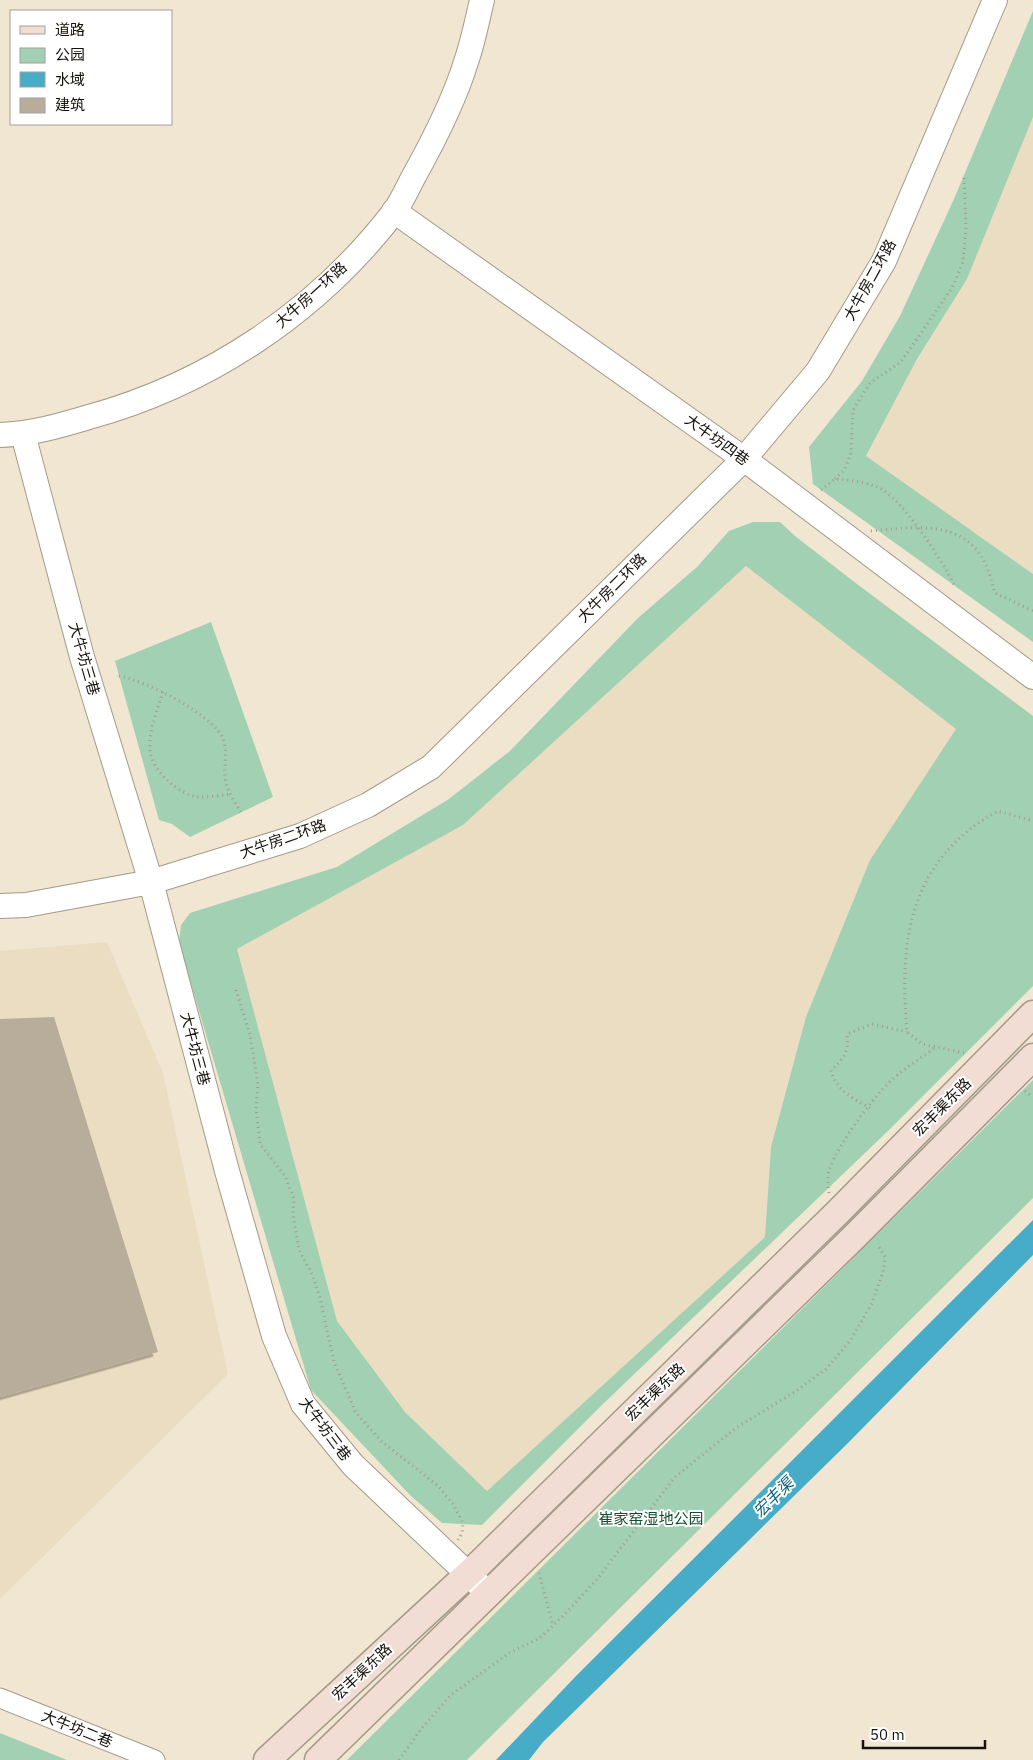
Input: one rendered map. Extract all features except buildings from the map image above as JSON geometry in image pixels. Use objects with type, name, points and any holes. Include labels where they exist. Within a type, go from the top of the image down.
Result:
[{"type":"main road","name":"宏丰渠东路","points":[[267,1760],[468,1573],[839,1211],[1033,1014]]},
{"type":"main road","name":"宏丰渠东路","points":[[318,1760],[864,1228],[1033,1057]]},
{"type":"street","name":"大牛房一环路","points":[[0,435],[23,434],[116,410],[159,394],[237,354],[267,334],[333,278],[394,211],[429,150],[466,63],[482,0]]},
{"type":"street","name":"大牛房二环路","points":[[0,906],[26,905],[151,882],[300,836],[368,805],[431,767],[744,459],[818,371],[884,261],[995,0]]},
{"type":"street","name":"大牛坊四巷","points":[[394,211],[744,459],[1033,677]]},
{"type":"street","name":"大牛坊三巷","points":[[23,434],[82,657],[151,882],[227,1171],[271,1327],[303,1404],[352,1465],[489,1594]]},
{"type":"street","name":"大牛坊二巷","points":[[0,1698],[155,1760]]},
{"type":"path","points":[[821,490],[836,479],[845,469],[851,453],[853,410],[870,384],[901,362],[952,288],[963,262],[966,207],[964,176]]},
{"type":"path","points":[[836,479],[855,480],[880,488],[904,510],[944,565],[954,585]]},
{"type":"path","points":[[840,532],[931,527],[958,536],[979,553],[988,570],[995,593],[1033,611]]},
{"type":"path","points":[[118,676],[150,685],[194,710],[210,723],[223,738],[226,757],[225,779],[241,813]]},
{"type":"path","points":[[163,692],[151,729],[150,751],[156,765],[179,790],[198,797],[231,794]]},
{"type":"path","points":[[907,1032],[903,976],[907,937],[912,915],[930,873],[950,848],[981,821],[998,811],[1033,821]]},
{"type":"path","points":[[236,990],[250,1035],[255,1065],[258,1085],[256,1109],[260,1144],[286,1176],[294,1199],[293,1214],[299,1250],[312,1274],[320,1298],[334,1362],[356,1413],[381,1441],[437,1484],[453,1504],[463,1522],[462,1532],[449,1555]]},
{"type":"path","points":[[870,1108],[838,1087],[832,1075],[831,1070],[846,1054],[848,1045],[847,1034],[872,1024],[907,1032],[922,1044],[964,1053]]},
{"type":"path","points":[[839,1211],[830,1198],[827,1180],[830,1169],[846,1138],[899,1074],[915,1064],[934,1047]]},
{"type":"path","points":[[399,1760],[421,1729],[452,1695],[509,1653],[540,1638],[553,1626],[598,1578],[675,1477],[736,1428],[796,1391],[826,1369],[850,1342],[872,1303],[883,1272],[885,1257],[874,1238],[864,1228]]},
{"type":"path","points":[[526,1558],[539,1570],[553,1626]]},
{"type":"shaded area","points":[[1033,117],[1033,574],[866,457],[917,359],[967,279]]},
{"type":"shaded area","points":[[746,566],[956,729],[870,860],[771,1147],[765,1237],[487,1491],[405,1412],[337,1321],[237,949],[463,825]]},
{"type":"shaded area","points":[[107,942],[163,1073],[228,1374],[0,1599],[0,951]]},
{"type":"green space","points":[[1033,11],[1033,117],[967,279],[917,359],[866,456],[1033,574],[1033,642],[813,484],[809,447],[862,381],[900,316],[954,199]]},
{"type":"green space","points":[[753,522],[780,522],[857,584],[1033,716],[1033,986],[891,1128],[603,1404],[482,1525],[442,1523],[410,1495],[311,1390],[179,943],[181,925],[190,913],[337,867],[449,799],[510,751],[638,618],[697,567],[729,531]],"holes":[[[746,566],[956,729],[870,860],[806,1017],[771,1147],[765,1237],[487,1491],[405,1412],[337,1321],[237,949],[463,825]]]},
{"type":"green space","points":[[211,622],[273,797],[190,837],[172,824],[159,820],[115,661]]},
{"type":"green space","name":"崔家窑湿地公园","points":[[1033,1080],[1033,1198],[467,1760],[347,1760]]},
{"type":"green space","points":[[0,1733],[67,1760],[0,1760]]},
{"type":"water","name":"宏丰渠","points":[[1033,1220],[1033,1255],[846,1445],[543,1742],[529,1760],[496,1760],[577,1675]]}]
